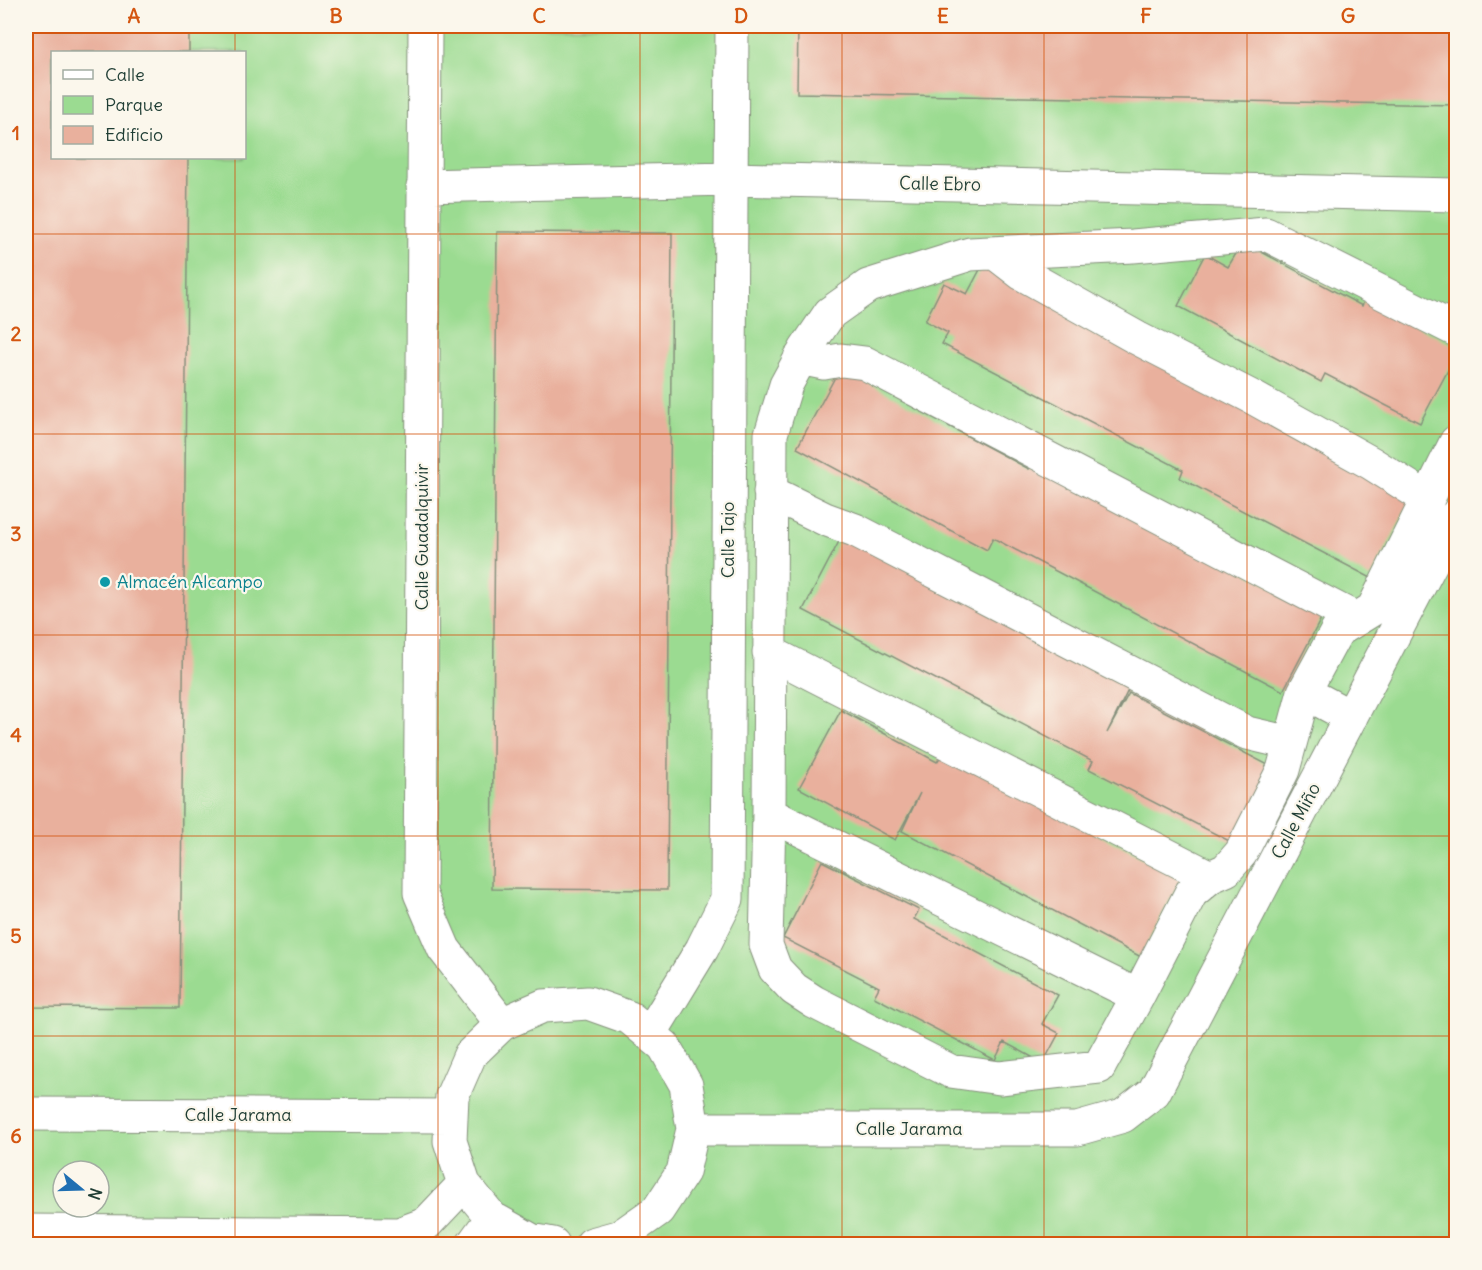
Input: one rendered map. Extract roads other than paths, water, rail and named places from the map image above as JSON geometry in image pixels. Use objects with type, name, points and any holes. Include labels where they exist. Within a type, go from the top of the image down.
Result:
[{"type":"street","name":"Calle Guadalquivir","points":[[425,26],[420,893],[444,949],[502,1024]]},
{"type":"street","name":"Calle Tajo","points":[[650,1034],[702,949],[727,899],[732,26]]},
{"type":"street","name":"Calle Ebro","points":[[423,186],[730,179],[1456,195]]},
{"type":"street","points":[[1456,330],[1266,234],[1133,246],[970,254],[868,286],[830,313],[800,358],[786,385],[771,434],[766,945],[775,969],[794,989],[814,1002],[950,1071],[1000,1078],[1099,1067],[1191,893],[1210,877],[1226,870],[1241,854],[1283,770],[1304,692],[1337,631],[1372,609],[1456,442]]},
{"type":"street","points":[[995,253],[1030,278],[1137,338],[1250,396],[1428,499]]},
{"type":"street","points":[[800,358],[824,363],[842,360],[865,363],[1356,619]]},
{"type":"street","points":[[770,492],[825,519],[855,530],[1247,733],[1290,743]]},
{"type":"street","name":"Calle Miño","points":[[1123,1116],[1154,1092],[1456,516]]},
{"type":"street","points":[[768,652],[1210,877]]},
{"type":"street","points":[[1304,692],[1351,717]]},
{"type":"street","points":[[769,814],[1138,996]]},
{"type":"street","points":[[539,1243],[492,1218],[464,1184],[450,1141],[452,1096],[470,1055],[502,1024],[543,1006],[588,1003],[630,1018],[664,1046],[686,1085],[693,1129],[683,1173],[658,1210],[608,1242]]},
{"type":"street","name":"Calle Jarama","points":[[26,1114],[451,1116]]},
{"type":"street","name":"Calle Jarama","points":[[693,1129],[1077,1129],[1123,1116]]},
{"type":"street","points":[[26,1231],[169,1239],[304,1234],[313,1238],[405,1239],[426,1224],[464,1184]]},
{"type":"street","points":[[473,1245],[492,1218]]},
{"type":"place","name":"Almacén Alcampo","points":[[105,582]]}]
